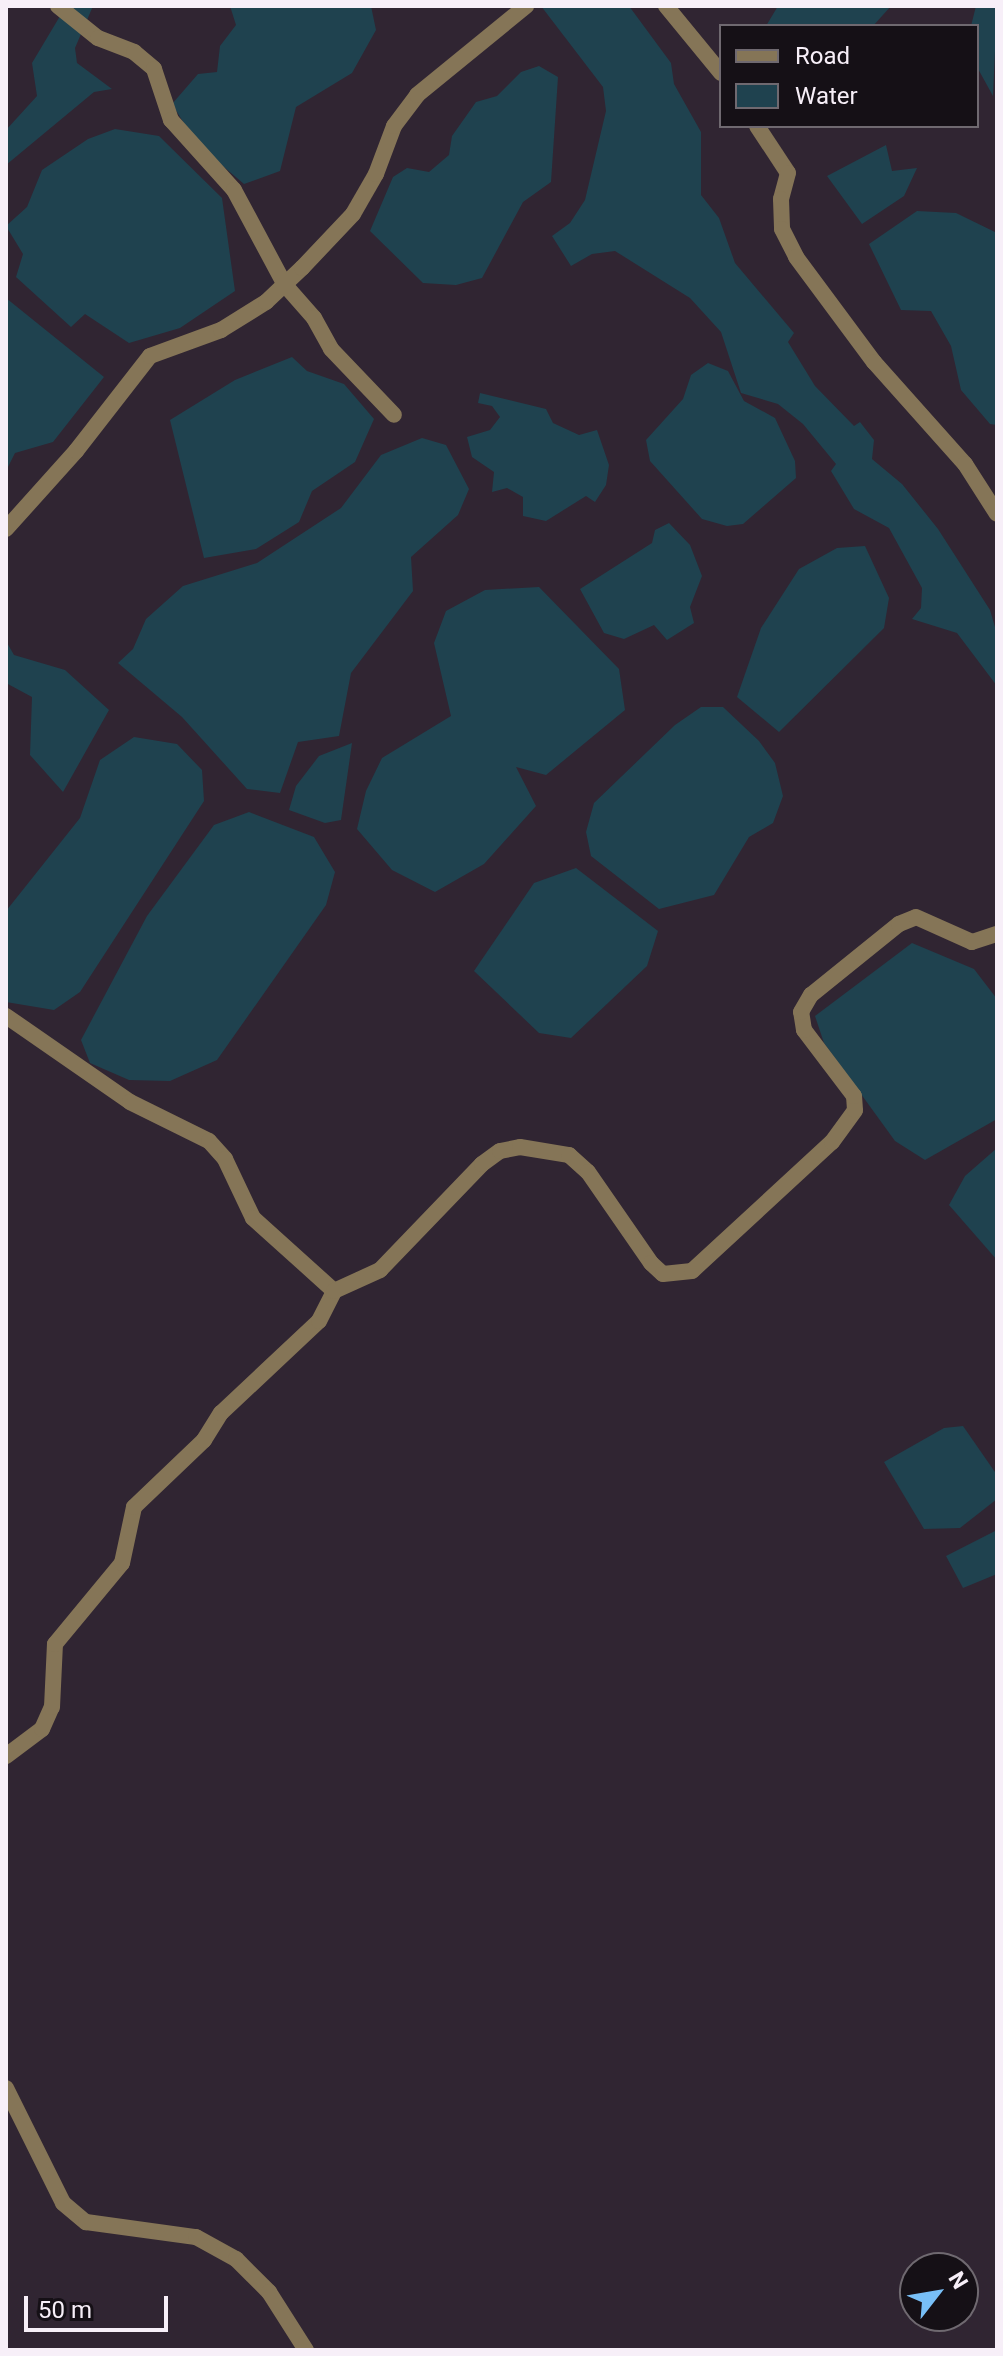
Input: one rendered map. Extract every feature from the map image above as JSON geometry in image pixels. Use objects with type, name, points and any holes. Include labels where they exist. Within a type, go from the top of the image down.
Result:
[{"type":"street","points":[[58,6],[98,38],[134,52],[154,69],[171,120],[234,190],[285,285],[314,318],[331,349],[394,415]]},
{"type":"street","points":[[6,529],[38,497],[150,356],[221,330],[285,285],[353,214],[394,126],[417,95],[526,6]]},
{"type":"street","points":[[666,6],[719,71]]},
{"type":"street","points":[[758,128],[788,173],[781,199],[782,229],[796,257],[874,362],[965,464],[997,514]]},
{"type":"street","points":[[6,1756],[42,1729],[52,1707],[55,1644],[122,1563],[134,1507],[204,1440],[221,1413],[319,1321],[334,1291],[380,1270],[482,1164],[500,1151],[520,1147],[569,1155],[588,1172],[651,1263],[663,1274],[692,1271],[832,1142],[855,1110],[854,1096],[804,1030],[801,1012],[811,995],[899,924],[916,917],[972,942],[997,934]]},
{"type":"street","points":[[6,1016],[130,1102],[209,1141],[225,1159],[253,1218],[334,1291]]},
{"type":"street","points":[[6,2088],[63,2203],[86,2222],[196,2237],[236,2259],[269,2292],[306,2350]]},
{"type":"water","points":[[66,6],[93,6],[75,48],[77,63],[112,89],[94,92],[6,165],[6,130],[37,96],[32,63]]},
{"type":"water","points":[[230,6],[371,6],[376,30],[352,73],[296,107],[280,171],[244,184],[197,144],[172,104],[198,74],[217,72],[220,46],[236,25]]},
{"type":"water","points":[[541,6],[629,6],[671,63],[674,84],[701,132],[701,195],[719,218],[735,263],[794,333],[788,342],[815,386],[854,426],[860,422],[874,440],[872,459],[902,484],[938,529],[990,610],[997,634],[997,686],[957,633],[912,619],[921,608],[922,588],[889,528],[854,509],[831,471],[836,464],[803,424],[778,404],[741,393],[721,332],[690,298],[615,251],[592,254],[571,266],[552,236],[570,223],[585,200],[606,111],[603,87]]},
{"type":"water","points":[[778,6],[891,6],[875,24],[767,24]]},
{"type":"water","points":[[976,6],[997,6],[993,96],[979,71],[979,24],[972,24]]},
{"type":"water","points":[[539,66],[558,77],[551,182],[523,202],[482,278],[456,285],[423,283],[370,231],[393,177],[407,168],[429,172],[449,155],[452,136],[476,102],[497,96],[521,72]]},
{"type":"water","points":[[115,129],[159,136],[222,198],[235,291],[180,328],[129,343],[85,314],[71,327],[16,277],[23,254],[6,226],[27,207],[42,170],[88,139]]},
{"type":"water","points":[[886,145],[892,171],[917,168],[904,196],[862,224],[827,176]]},
{"type":"water","points":[[917,211],[956,213],[997,233],[997,425],[990,424],[961,390],[951,346],[931,311],[901,310],[869,244]]},
{"type":"water","points":[[6,298],[104,377],[53,442],[15,453],[6,471]]},
{"type":"water","points":[[292,357],[307,371],[344,384],[374,419],[355,462],[312,491],[299,522],[256,549],[204,558],[170,420],[235,380]]},
{"type":"water","points":[[708,363],[728,371],[744,401],[775,418],[795,461],[796,478],[743,524],[727,526],[702,519],[650,461],[646,440],[683,399],[691,375]]},
{"type":"water","points":[[480,393],[546,409],[553,423],[579,435],[597,430],[609,465],[606,485],[595,502],[586,496],[546,521],[523,516],[523,497],[507,488],[492,492],[494,472],[472,457],[467,437],[490,430],[500,417],[492,406],[478,403]]},
{"type":"water","points":[[422,438],[446,445],[469,489],[458,515],[411,557],[413,591],[351,673],[339,736],[298,742],[280,793],[247,789],[182,717],[118,663],[133,649],[146,619],[183,586],[257,563],[341,508],[381,455]]},
{"type":"water","points":[[669,523],[690,545],[702,576],[690,607],[694,623],[667,640],[654,625],[624,639],[604,633],[580,589],[652,543],[655,530]]},
{"type":"water","points":[[865,546],[889,598],[884,628],[779,732],[737,697],[761,628],[799,569],[837,548]]},
{"type":"water","points":[[539,587],[619,669],[625,710],[546,775],[516,767],[536,806],[484,864],[435,892],[392,870],[357,829],[366,791],[382,758],[451,716],[434,643],[446,611],[485,590]]},
{"type":"water","points":[[6,641],[14,655],[65,670],[109,710],[63,792],[30,755],[32,697],[6,683]]},
{"type":"water","points":[[701,707],[723,707],[759,741],[775,763],[783,796],[773,823],[749,837],[714,895],[659,909],[591,856],[586,832],[594,803],[675,725]]},
{"type":"water","points":[[134,737],[177,744],[202,770],[204,801],[80,992],[54,1010],[6,1002],[6,911],[80,818],[100,760]]},
{"type":"water","points":[[352,743],[341,820],[325,823],[289,810],[296,786],[319,756]]},
{"type":"water","points":[[249,812],[314,837],[335,872],[326,905],[217,1060],[170,1081],[129,1080],[90,1063],[81,1040],[147,916],[214,825]]},
{"type":"water","points":[[576,868],[658,931],[647,966],[571,1038],[539,1033],[474,971],[534,883]]},
{"type":"water","points":[[912,943],[974,969],[997,999],[997,1119],[925,1160],[895,1141],[824,1043],[815,1016]]},
{"type":"water","points":[[997,1148],[997,1260],[949,1205],[965,1176]]},
{"type":"water","points":[[963,1426],[997,1475],[997,1499],[960,1528],[924,1529],[884,1462],[944,1428]]},
{"type":"water","points":[[997,1530],[997,1574],[963,1588],[946,1556]]}]
